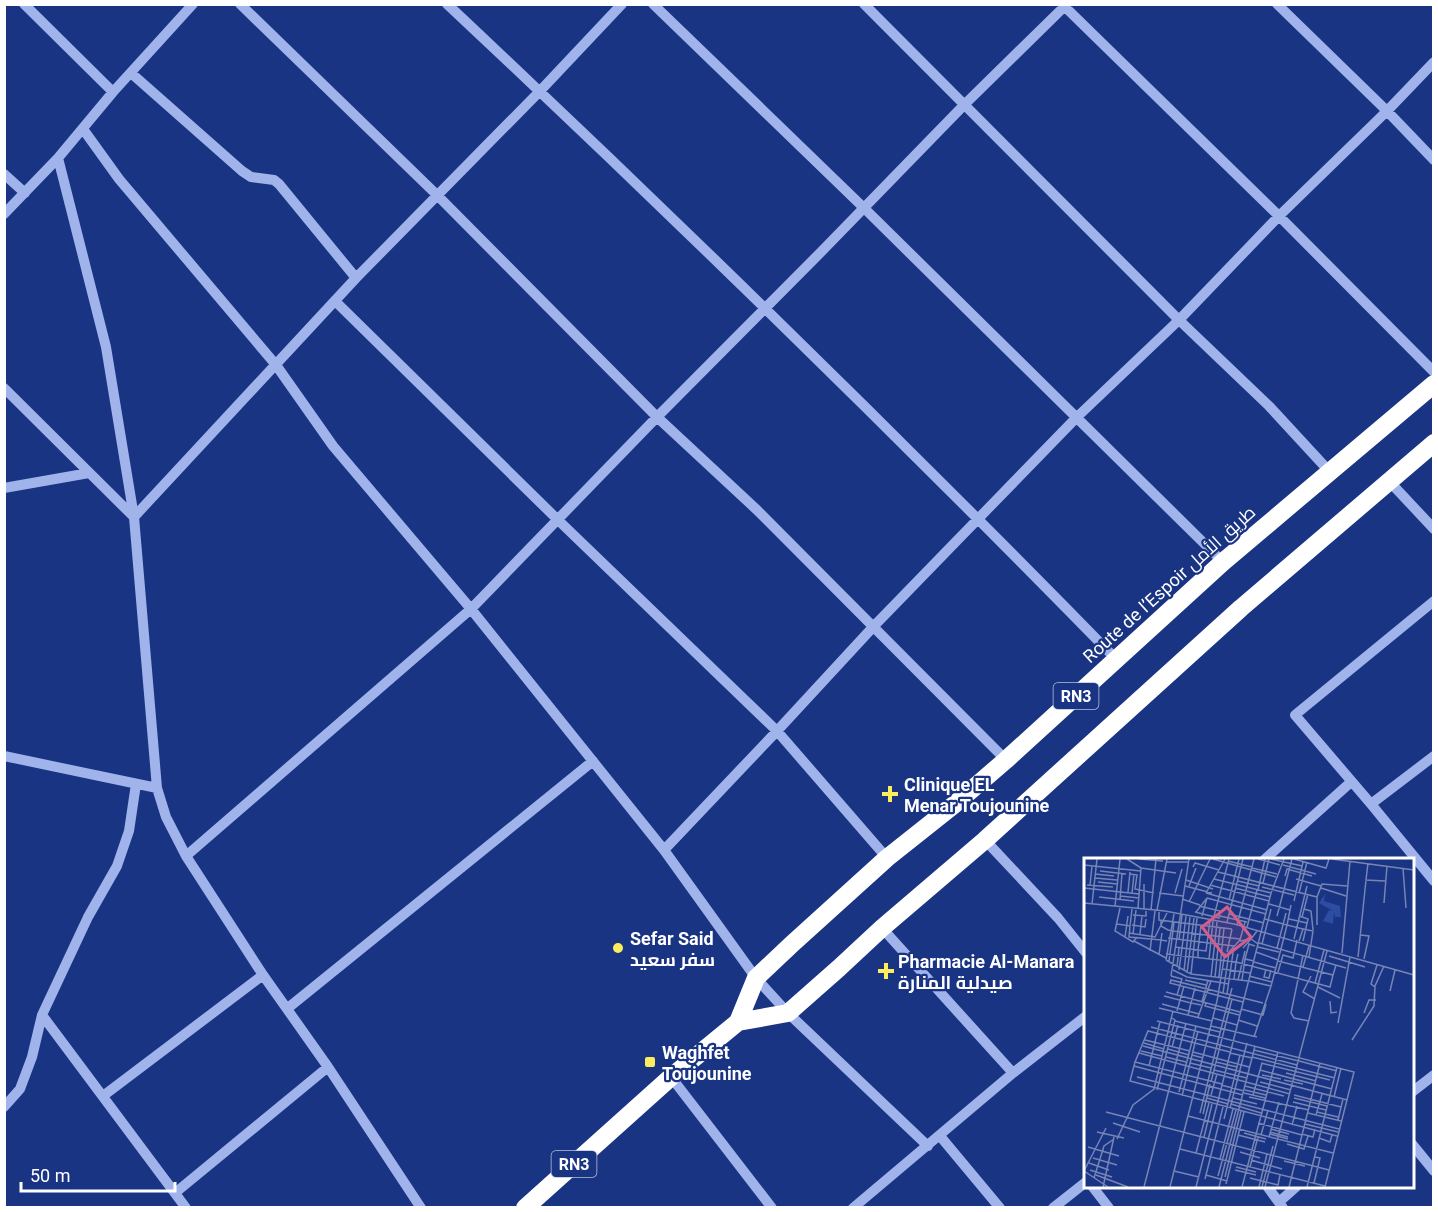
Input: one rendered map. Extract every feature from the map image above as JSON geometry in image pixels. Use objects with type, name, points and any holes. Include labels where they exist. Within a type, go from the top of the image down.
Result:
[{"type":"highway","name":"Route de l’Espoir طريق الأمل","points":[[525,1208],[671,1077],[738,1022],[756,978],[792,944],[887,858],[1006,760],[1222,562],[1434,384]]},
{"type":"highway","name":"RN3","points":[[788,1013],[882,928],[985,840],[1241,608],[1434,443]]},
{"type":"highway","name":"Route de l’Espoir طريق الأمل","points":[[738,1022],[788,1013]]},
{"type":"street","points":[[24,4],[113,92]]},
{"type":"street","points":[[4,214],[58,158],[113,92],[193,4]]},
{"type":"street","points":[[240,4],[437,195],[657,417],[757,510],[1006,760]]},
{"type":"street","points":[[447,4],[765,308],[979,519],[1116,659]]},
{"type":"street","points":[[134,517],[356,278],[622,4]]},
{"type":"street","points":[[653,4],[864,208],[1222,562]]},
{"type":"street","points":[[864,4],[1179,320],[1269,406],[1329,471]]},
{"type":"street","points":[[1277,4],[1388,111],[1434,160]]},
{"type":"street","points":[[186,856],[471,609],[657,417],[1064,6],[1279,216],[1434,372]]},
{"type":"street","points":[[664,850],[874,626],[1077,418],[1179,320],[1279,216],[1388,111],[1434,62]]},
{"type":"street","points":[[131,73],[242,171],[251,177],[274,180],[279,184],[356,278]]},
{"type":"street","points":[[83,129],[119,178],[276,365],[333,446],[471,609],[664,850],[756,978],[788,1013],[927,1146]]},
{"type":"street","points":[[58,158],[106,347],[134,517],[157,788],[166,817],[186,856],[263,975],[288,1008],[421,1208]]},
{"type":"street","points":[[4,174],[25,193]]},
{"type":"street","points":[[335,301],[777,731],[887,858]]},
{"type":"street","points":[[4,388],[134,517]]},
{"type":"street","points":[[4,488],[88,473]]},
{"type":"street","points":[[1389,480],[1434,529]]},
{"type":"street","points":[[1434,601],[1295,716],[1434,881]]},
{"type":"street","points":[[4,756],[157,788]]},
{"type":"street","points":[[1371,804],[1434,756]]},
{"type":"street","points":[[288,1008],[593,761]]},
{"type":"street","points":[[1266,858],[1351,782]]},
{"type":"street","points":[[4,1107],[20,1089],[32,1057],[42,1015],[88,917],[117,866],[129,831],[136,784]]},
{"type":"street","points":[[985,840],[1058,918],[1084,950]]},
{"type":"street","points":[[882,928],[1013,1073]]},
{"type":"street","points":[[103,1096],[263,975]]},
{"type":"street","points":[[42,1015],[186,1208]]},
{"type":"street","points":[[853,1208],[1013,1073],[1084,1018]]},
{"type":"street","points":[[175,1193],[328,1067]]},
{"type":"street","points":[[1414,1091],[1434,1075]]},
{"type":"street","points":[[671,1077],[772,1208]]},
{"type":"street","points":[[940,1136],[1000,1208]]},
{"type":"street","points":[[1414,1145],[1434,1171]]},
{"type":"street","points":[[1053,1208],[1084,1184]]},
{"type":"street","points":[[1094,1188],[1109,1208]]},
{"type":"street","points":[[1268,1188],[1281,1205],[1296,1188]]},
{"type":"place","name":"Clinique EL Menar Toujounine","points":[[890,794]]},
{"type":"place","name":"Sefar Said سفر سعيد","points":[[618,948]]},
{"type":"place","name":"Pharmacie Al-Manara صيدلية المنارة","points":[[886,971]]},
{"type":"place","name":"Waghfet Toujounine","points":[[650,1062]]}]
